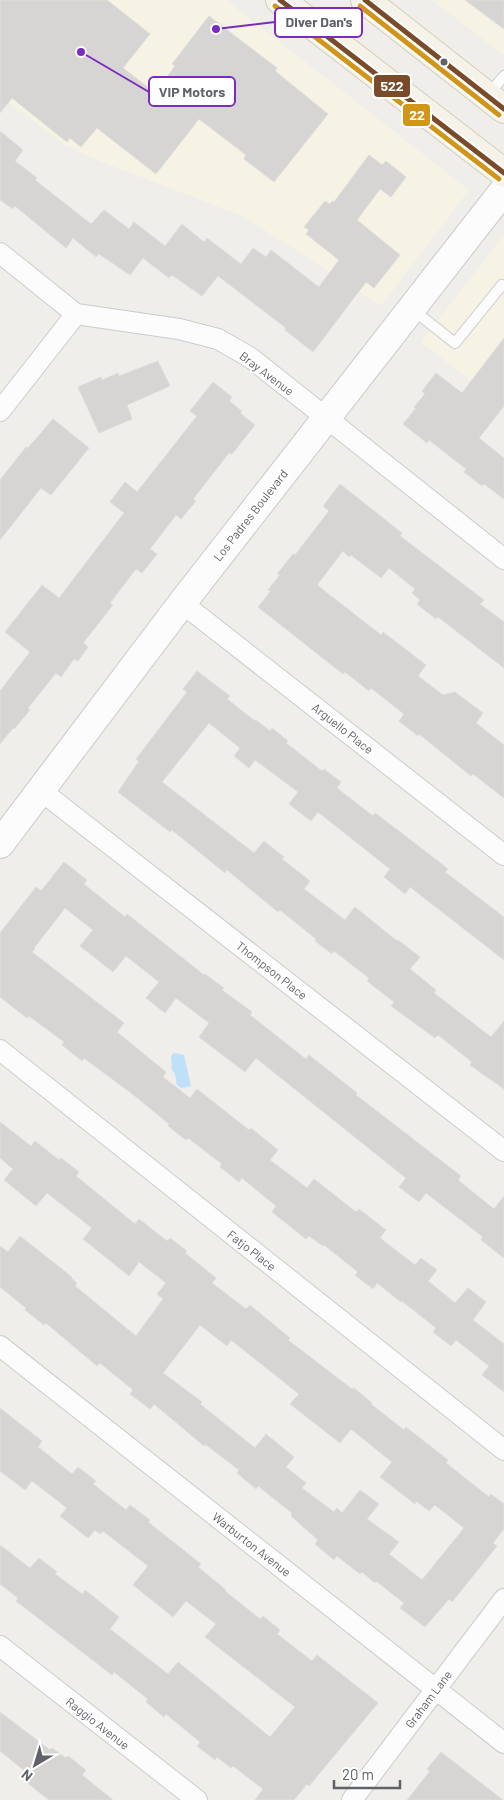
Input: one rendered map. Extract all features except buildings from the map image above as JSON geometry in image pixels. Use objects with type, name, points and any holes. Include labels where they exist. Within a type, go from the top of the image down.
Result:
[{"type":"main road","points":[[280,0],[504,173]]},
{"type":"main road","points":[[365,0],[498,94]]},
{"type":"street","name":"Los Padres Boulevard","points":[[0,844],[182,603],[504,190]]},
{"type":"street","points":[[0,253],[76,314],[0,411]]},
{"type":"street","name":"Bray Avenue","points":[[76,314],[179,329],[218,339],[252,358],[504,559]]},
{"type":"street","name":"Arguello Place","points":[[182,603],[504,855]]},
{"type":"street","name":"Thompson Place","points":[[40,790],[504,1151]]},
{"type":"street","name":"Fatjo Place","points":[[0,1050],[504,1450]]},
{"type":"street","name":"Warburton Avenue","points":[[0,1346],[504,1743]]},
{"type":"street","name":"Graham Lane","points":[[352,1800],[504,1599]]},
{"type":"street","name":"Raggio Avenue","points":[[0,1646],[197,1800]]},
{"type":"lane","points":[[412,309],[455,343],[502,285],[504,286]]},
{"type":"shaded area","points":[[0,0],[226,0],[469,190],[381,306],[245,217],[100,161],[65,145],[0,96]]},
{"type":"shaded area","points":[[432,0],[504,0],[504,55]]},
{"type":"shaded area","points":[[504,235],[504,407],[421,342]]},
{"type":"water","points":[[174,1053],[184,1055],[191,1086],[181,1088],[177,1085],[175,1074],[172,1070],[171,1056]]},
{"type":"transit line","name":"522","points":[[280,0],[504,173]]},
{"type":"transit line","name":"522","points":[[365,0],[504,109]]},
{"type":"transit line","name":"22","points":[[275,6],[499,179]]},
{"type":"transit line","name":"22","points":[[360,6],[499,115]]},
{"type":"place","name":"Diver Dan's","points":[[216,29]]},
{"type":"place","name":"VIP Motors","points":[[81,52]]}]
